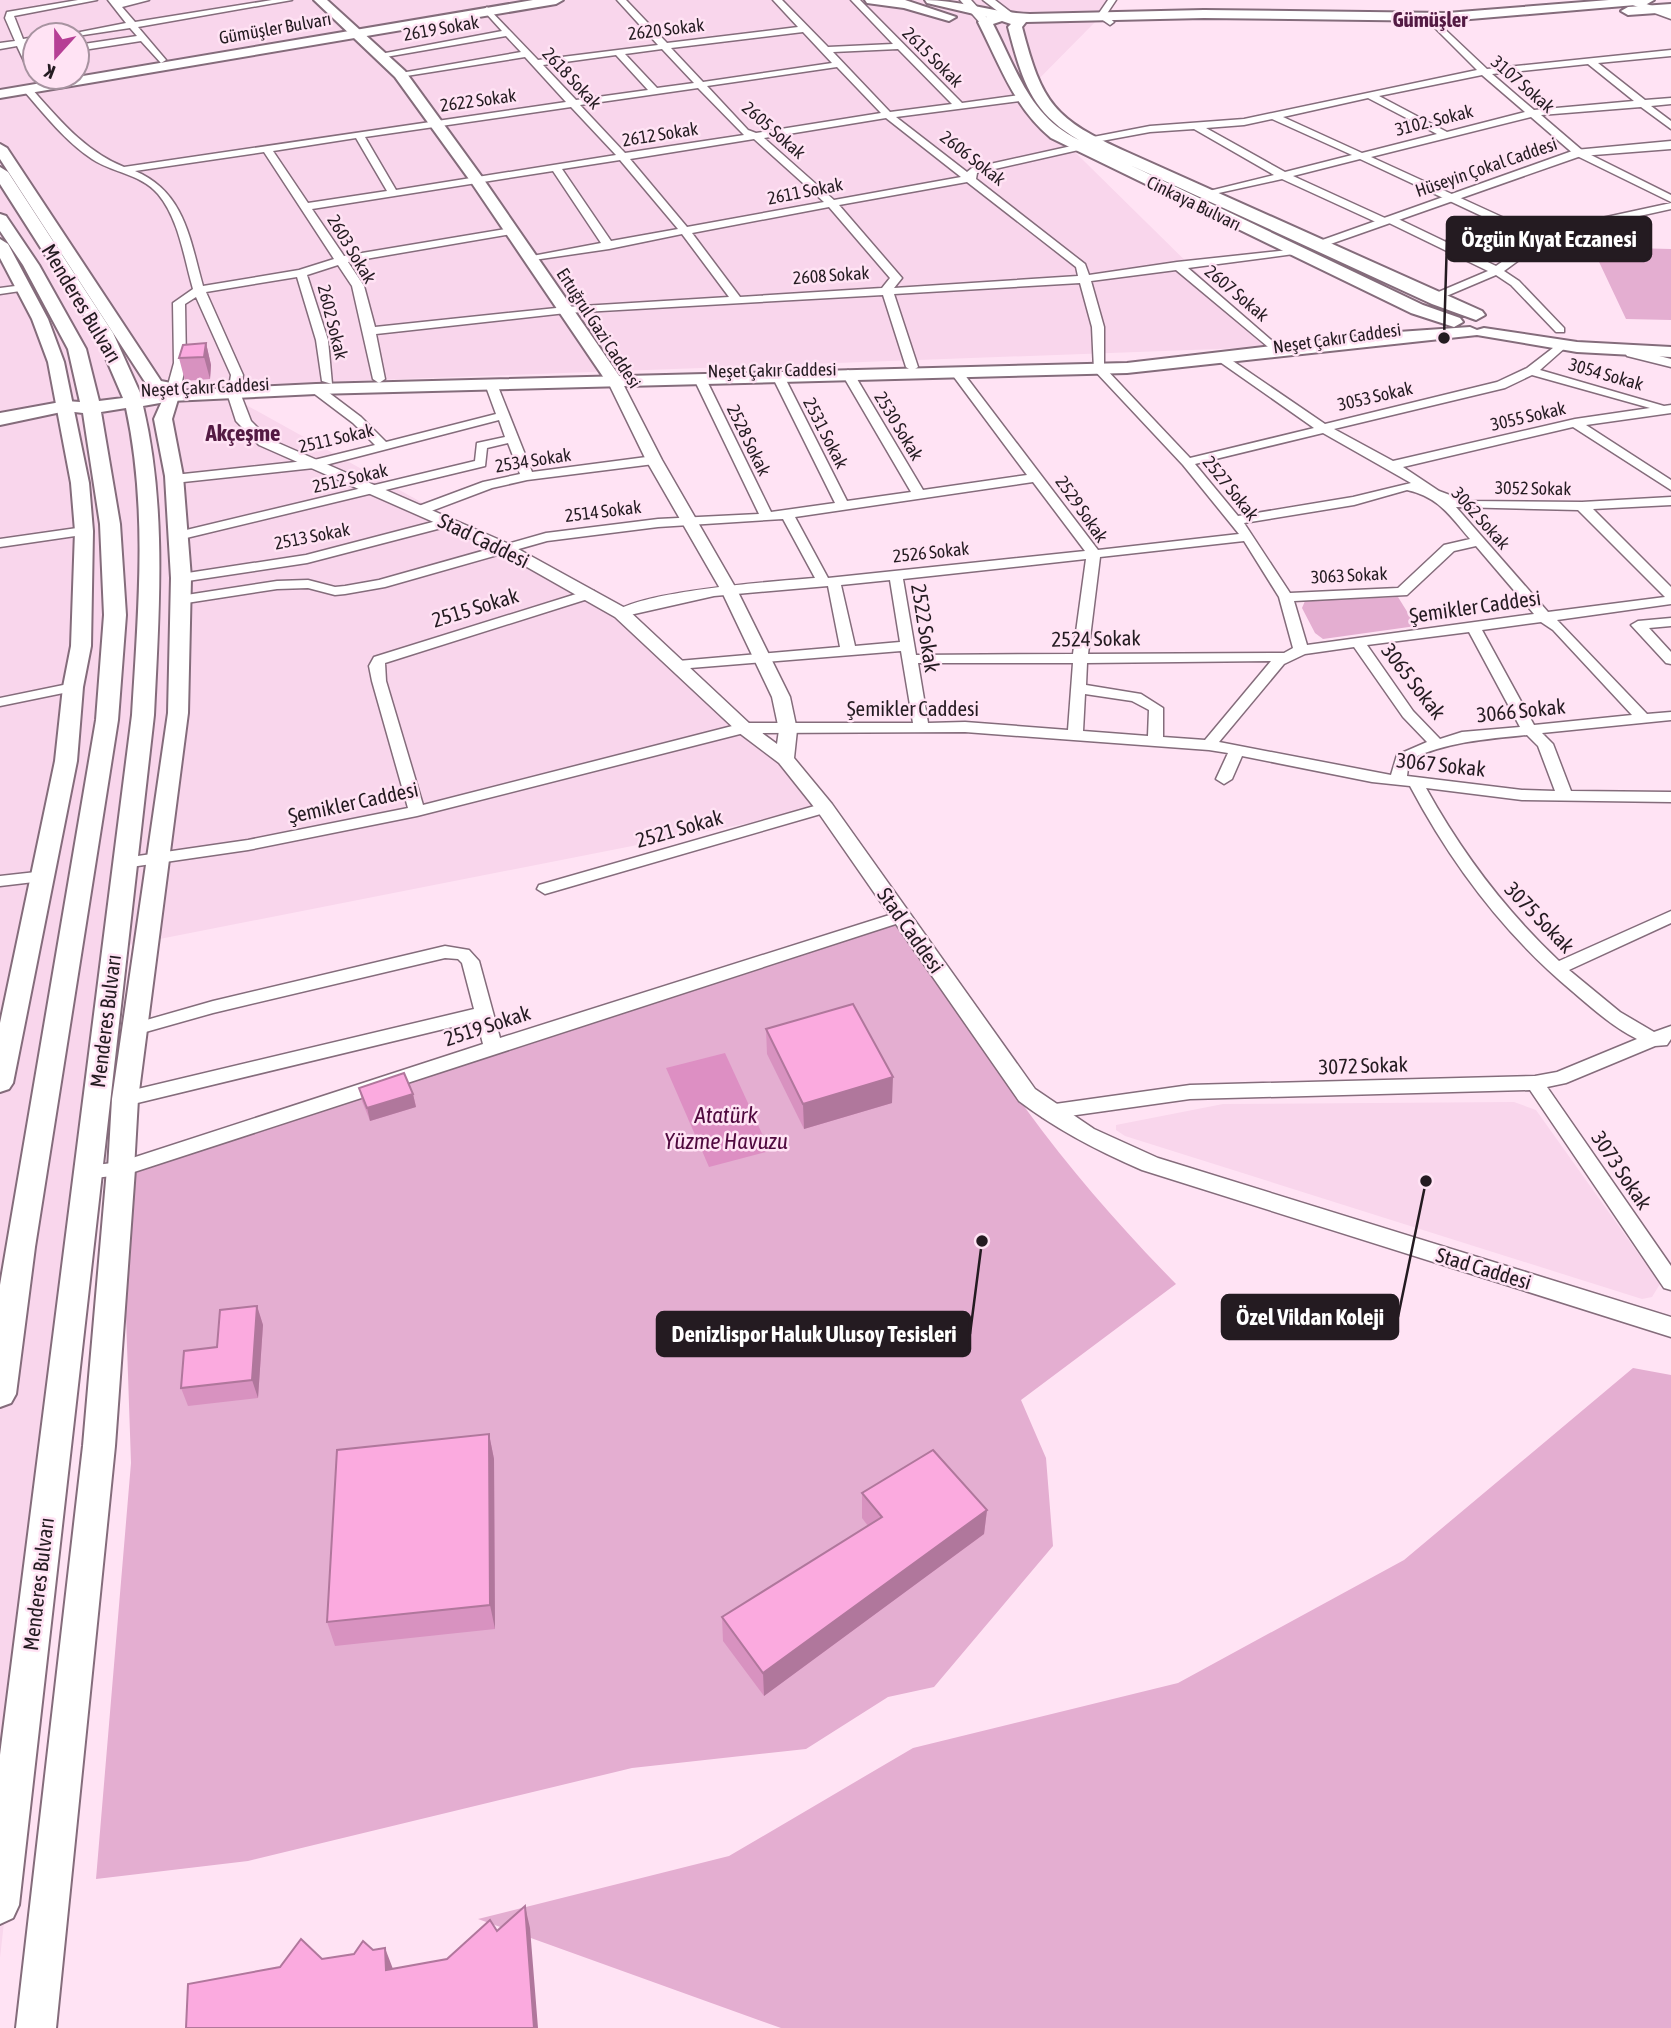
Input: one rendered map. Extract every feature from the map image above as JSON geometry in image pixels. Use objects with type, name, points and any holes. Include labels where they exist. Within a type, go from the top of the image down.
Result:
[{"type":"main road","name":"Ertuğrul Gazi Caddesi","points":[[320,0],[400,74],[438,123],[612,377]]},
{"type":"main road","name":"Gümüşler Bulvarı","points":[[91,70],[356,31],[507,0]]},
{"type":"main road","name":"Gümüşler Bulvarı","points":[[91,71],[555,0]]},
{"type":"main road","points":[[872,0],[905,4],[1006,26],[1131,19],[1434,23],[1648,5]]},
{"type":"main road","points":[[932,0],[1006,26]]},
{"type":"main road","points":[[1061,32],[1106,20],[1447,17],[1551,10],[1625,1],[1671,8]]},
{"type":"main road","name":"Cinkaya Bulvarı","points":[[1006,26],[1020,97],[1039,122],[1294,251],[1417,309],[1454,322]]},
{"type":"main road","name":"Cinkaya Bulvarı","points":[[1006,26],[1041,103],[1086,144],[1209,194],[1433,298],[1480,325],[1632,353],[1671,352]]},
{"type":"main road","name":"Gümüşler Bulvarı","points":[[0,85],[21,82]]},
{"type":"main road","name":"Gümüşler Bulvarı","points":[[0,94],[21,85]]},
{"type":"main road","points":[[0,148],[155,385],[173,392],[163,419],[174,480],[181,578],[178,713],[125,1099],[99,1446],[36,2028]]},
{"type":"main road","name":"Menderes Bulvarı","points":[[0,172],[104,332],[132,397],[142,444],[151,564],[143,715],[0,1905]]},
{"type":"main road","name":"Menderes Bulvarı","points":[[0,219],[31,265],[77,349],[110,524],[116,615],[107,720],[22,1234],[0,1394]]},
{"type":"main road","points":[[0,244],[40,320],[56,362],[80,483],[83,531],[81,646],[66,761],[45,876],[0,1083]]},
{"type":"main road","name":"Neşet Çakır Caddesi","points":[[89,403],[173,392],[322,385],[491,384],[612,377],[912,367],[1100,367],[1188,359],[1454,322],[1460,316],[1480,325]]},
{"type":"main road","name":"Neşet Çakır Caddesi","points":[[322,385],[379,379],[700,379],[1100,367],[1224,359],[1480,325]]},
{"type":"main road","name":"Cinkaya Bulvarı","points":[[1561,338],[1671,340]]},
{"type":"main road","points":[[0,419],[89,403]]},
{"type":"street","points":[[21,41],[9,18],[16,12],[93,0]]},
{"type":"street","points":[[114,2],[145,0]]},
{"type":"street","points":[[91,32],[288,0]]},
{"type":"street","name":"2605 Sokak","points":[[621,0],[745,132],[756,136],[832,204],[895,278],[887,289],[912,367]]},
{"type":"street","name":"2606 Sokak","points":[[778,0],[888,115],[1081,266],[1098,327],[1100,367]]},
{"type":"street","name":"2615 Sokak","points":[[855,0],[959,105]]},
{"type":"street","points":[[965,0],[1006,26]]},
{"type":"street","points":[[988,0],[1006,26]]},
{"type":"street","points":[[1106,20],[1112,0]]},
{"type":"street","points":[[114,2],[161,60]]},
{"type":"street","points":[[1648,5],[1671,16]]},
{"type":"street","name":"2618 Sokak","points":[[487,10],[623,158],[686,232],[736,299]]},
{"type":"street","name":"3107 Sokak","points":[[1434,23],[1484,72],[1579,153],[1671,198]]},
{"type":"street","name":"2620 Sokak","points":[[534,63],[803,29]]},
{"type":"street","name":"2619 Sokak","points":[[380,55],[507,33]]},
{"type":"street","points":[[91,46],[143,38]]},
{"type":"street","points":[[0,46],[21,43]]},
{"type":"street","points":[[825,50],[900,46]]},
{"type":"street","points":[[617,51],[656,93]]},
{"type":"street","points":[[1086,144],[1150,129],[1274,116],[1484,72],[1670,51]]},
{"type":"street","points":[[1539,55],[1670,51]]},
{"type":"street","points":[[400,74],[526,54]]},
{"type":"street","points":[[1473,61],[1486,60]]},
{"type":"street","points":[[1589,61],[1671,126]]},
{"type":"street","name":"2622 Sokak","points":[[121,170],[841,64]]},
{"type":"street","points":[[44,91],[78,143],[96,157],[150,182],[161,190],[175,210],[199,290],[237,375],[235,389]]},
{"type":"street","points":[[1371,96],[1446,135]]},
{"type":"street","name":"2612 Sokak","points":[[305,206],[1020,97]]},
{"type":"street","name":"3102. Sokak","points":[[1209,194],[1534,113],[1671,101]]},
{"type":"street","points":[[1274,116],[1541,239]]},
{"type":"street","points":[[1196,126],[1284,176],[1497,271],[1515,283],[1561,338]]},
{"type":"street","points":[[359,135],[393,193]]},
{"type":"street","name":"2611 Sokak","points":[[531,260],[971,178],[972,171],[1086,144]]},
{"type":"street","name":"Hüseyin Çokal Caddesi","points":[[1317,244],[1579,153],[1671,145]]},
{"type":"street","name":"2603 Sokak","points":[[267,149],[358,286],[379,379]]},
{"type":"street","points":[[556,168],[609,246]]},
{"type":"street","points":[[1433,298],[1497,271],[1541,239],[1569,228],[1671,206]]},
{"type":"street","points":[[173,392],[179,303],[199,290],[301,273],[342,260],[511,231]]},
{"type":"street","name":"2608 Sokak","points":[[370,331],[566,310],[887,289],[1069,281],[1294,251]]},
{"type":"street","name":"2607 Sokak","points":[[1177,265],[1273,347]]},
{"type":"street","name":"2602 Sokak","points":[[301,273],[322,340],[322,385]]},
{"type":"street","points":[[0,291],[23,288]]},
{"type":"street","name":"3053 Sokak","points":[[1187,462],[1324,429],[1335,423],[1501,385],[1531,372],[1561,338]]},
{"type":"street","points":[[1632,353],[1671,363]]},
{"type":"street","name":"3062 Sokak","points":[[1224,359],[1265,391],[1324,429],[1393,465],[1440,497],[1544,617],[1558,627],[1643,719]]},
{"type":"street","name":"2527 Sokak","points":[[1100,367],[1187,462],[1248,537],[1286,597],[1301,650]]},
{"type":"street","name":"3054 Sokak","points":[[1531,372],[1669,410]]},
{"type":"street","name":"2529 Sokak","points":[[957,373],[1094,554],[1079,660],[1075,736]]},
{"type":"street","name":"2530 Sokak","points":[[848,374],[920,496]]},
{"type":"street","name":"2531 Sokak","points":[[778,376],[843,506]]},
{"type":"street","name":"Ertuğrul Gazi Caddesi","points":[[612,377],[654,460],[693,523],[730,592],[780,697],[788,730],[785,759]]},
{"type":"street","name":"2528 Sokak","points":[[700,379],[767,517]]},
{"type":"street","points":[[491,384],[527,476]]},
{"type":"street","points":[[322,385],[382,445]]},
{"type":"street","name":"Stad Caddesi","points":[[235,389],[238,412],[248,431],[289,455],[503,547],[621,613],[744,728],[785,759],[825,808],[1027,1095],[1048,1112],[1084,1134],[1150,1164],[1671,1326]]},
{"type":"street","name":"3055 Sokak","points":[[1393,465],[1575,423],[1669,410]]},
{"type":"street","name":"2511 Sokak","points":[[174,480],[314,464],[502,416]]},
{"type":"street","points":[[1575,423],[1671,486]]},
{"type":"street","name":"2512 Sokak","points":[[178,536],[481,463],[481,446],[511,439]]},
{"type":"street","name":"2534 Sokak","points":[[421,510],[488,485],[527,476],[654,460]]},
{"type":"street","name":"2514 Sokak","points":[[180,600],[277,585],[308,584],[335,591],[345,590],[380,584],[546,537],[658,523],[767,517],[1037,477]]},
{"type":"street","name":"3052 Sokak","points":[[1235,521],[1343,503],[1407,486],[1464,505],[1582,506],[1671,501]]},
{"type":"street","points":[[1582,506],[1671,595]]},
{"type":"street","points":[[787,514],[829,582],[848,649]]},
{"type":"street","name":"2513 Sokak","points":[[181,578],[307,559],[448,522]]},
{"type":"street","points":[[0,543],[83,531]]},
{"type":"street","name":"2526 Sokak","points":[[621,613],[655,601],[1248,537]]},
{"type":"street","name":"3063 Sokak","points":[[1286,597],[1402,592],[1449,548],[1480,541]]},
{"type":"street","name":"2522 Sokak","points":[[897,576],[921,728]]},
{"type":"street","name":"2515 Sokak","points":[[417,811],[376,666],[388,656],[589,594]]},
{"type":"street","name":"Şemikler Caddesi","points":[[124,863],[248,845],[417,811],[744,728],[788,730],[965,727],[1209,745],[1283,657],[1301,650],[1671,600]]},
{"type":"street","points":[[1671,622],[1637,625],[1671,660]]},
{"type":"street","points":[[1474,628],[1529,729],[1545,744],[1565,796]]},
{"type":"street","name":"3065 Sokak","points":[[1358,643],[1408,714],[1437,744]]},
{"type":"street","name":"2524 Sokak","points":[[678,665],[848,649],[1079,660],[1123,657],[1283,657]]},
{"type":"street","points":[[0,702],[74,687]]},
{"type":"street","points":[[1078,688],[1136,697],[1156,708],[1155,740]]},
{"type":"street","name":"3066 Sokak","points":[[1406,781],[1402,758],[1462,737],[1671,716]]},
{"type":"street","name":"3067 Sokak","points":[[1209,745],[1406,781],[1522,795],[1671,797]]},
{"type":"street","points":[[1224,779],[1237,751]]},
{"type":"street","name":"3075 Sokak","points":[[1406,781],[1477,884],[1509,924],[1557,969],[1627,1027],[1666,1038]]},
{"type":"street","name":"2521 Sokak","points":[[545,889],[825,808]]},
{"type":"street","points":[[0,881],[45,876]]},
{"type":"street","name":"2519 Sokak","points":[[87,1172],[121,1169],[902,916]]},
{"type":"street","points":[[1557,969],[1671,916]]},
{"type":"street","points":[[135,1029],[213,1007],[445,952],[463,954],[470,961],[493,1047]]},
{"type":"street","points":[[125,1099],[484,1013]]},
{"type":"street","name":"3072 Sokak","points":[[1048,1112],[1190,1092],[1535,1083],[1560,1078],[1666,1038]]},
{"type":"street","name":"3073 Sokak","points":[[1535,1083],[1671,1282]]},
{"type":"shaded area","points":[[0,0],[1113,0],[1101,16],[1020,98],[1273,347],[212,386],[621,613],[825,808],[114,948],[0,1958]]},
{"type":"shaded area","points":[[1592,247],[1671,249],[1671,320],[1626,319]]},
{"type":"shaded area","points":[[1398,597],[1416,626],[1323,639],[1315,633],[1302,608],[1305,601]]},
{"type":"shaded area","points":[[902,916],[1026,1109],[1098,1200],[1176,1284],[1021,1400],[1046,1458],[1053,1546],[934,1687],[888,1697],[806,1749],[632,1768],[248,1861],[96,1879],[131,1463],[121,1169]]},
{"type":"shaded area","points":[[1514,1102],[1536,1110],[1660,1284],[1652,1297],[1642,1299],[1125,1136],[1116,1130],[1116,1125],[1223,1104]]},
{"type":"shaded area","points":[[1633,1368],[1671,1375],[1671,2028],[781,2028],[478,1919],[729,1856],[913,1748],[1178,1683],[1404,1560]]},
{"type":"water","name":"Atatürk Yüzme Havuzu","points":[[725,1053],[770,1151],[709,1167],[666,1068]]},
{"type":"building","points":[[206,343],[204,357],[179,358],[183,345]]},
{"type":"building","name":"Atatürk Yüzme Havuzu","points":[[853,1004],[893,1077],[803,1104],[766,1029]]},
{"type":"building","points":[[404,1073],[413,1094],[367,1108],[359,1088]]},
{"type":"building","points":[[257,1306],[252,1380],[181,1388],[184,1351],[217,1347],[220,1310]]},
{"type":"building","points":[[489,1434],[490,1605],[327,1622],[337,1450]]},
{"type":"building","points":[[933,1450],[987,1510],[763,1673],[722,1617],[882,1517],[862,1493]]},
{"type":"building","points":[[525,1906],[534,2028],[186,2028],[188,1984],[280,1967],[301,1939],[322,1959],[354,1954],[363,1941],[373,1950],[385,1948],[386,1970],[447,1959],[490,1920],[497,1931]]},
{"type":"place","name":"Özgün Kıyat Eczanesi","points":[[1444,338]]},
{"type":"place","name":"Özel Vildan Koleji","points":[[1426,1181]]},
{"type":"place","name":"Denizlispor Haluk Ulusoy Tesisleri","points":[[982,1241]]},
{"type":"district","name":"Gümüşler","points":[[1430,19]]},
{"type":"district","name":"Akçeşme","points":[[243,433]]}]
